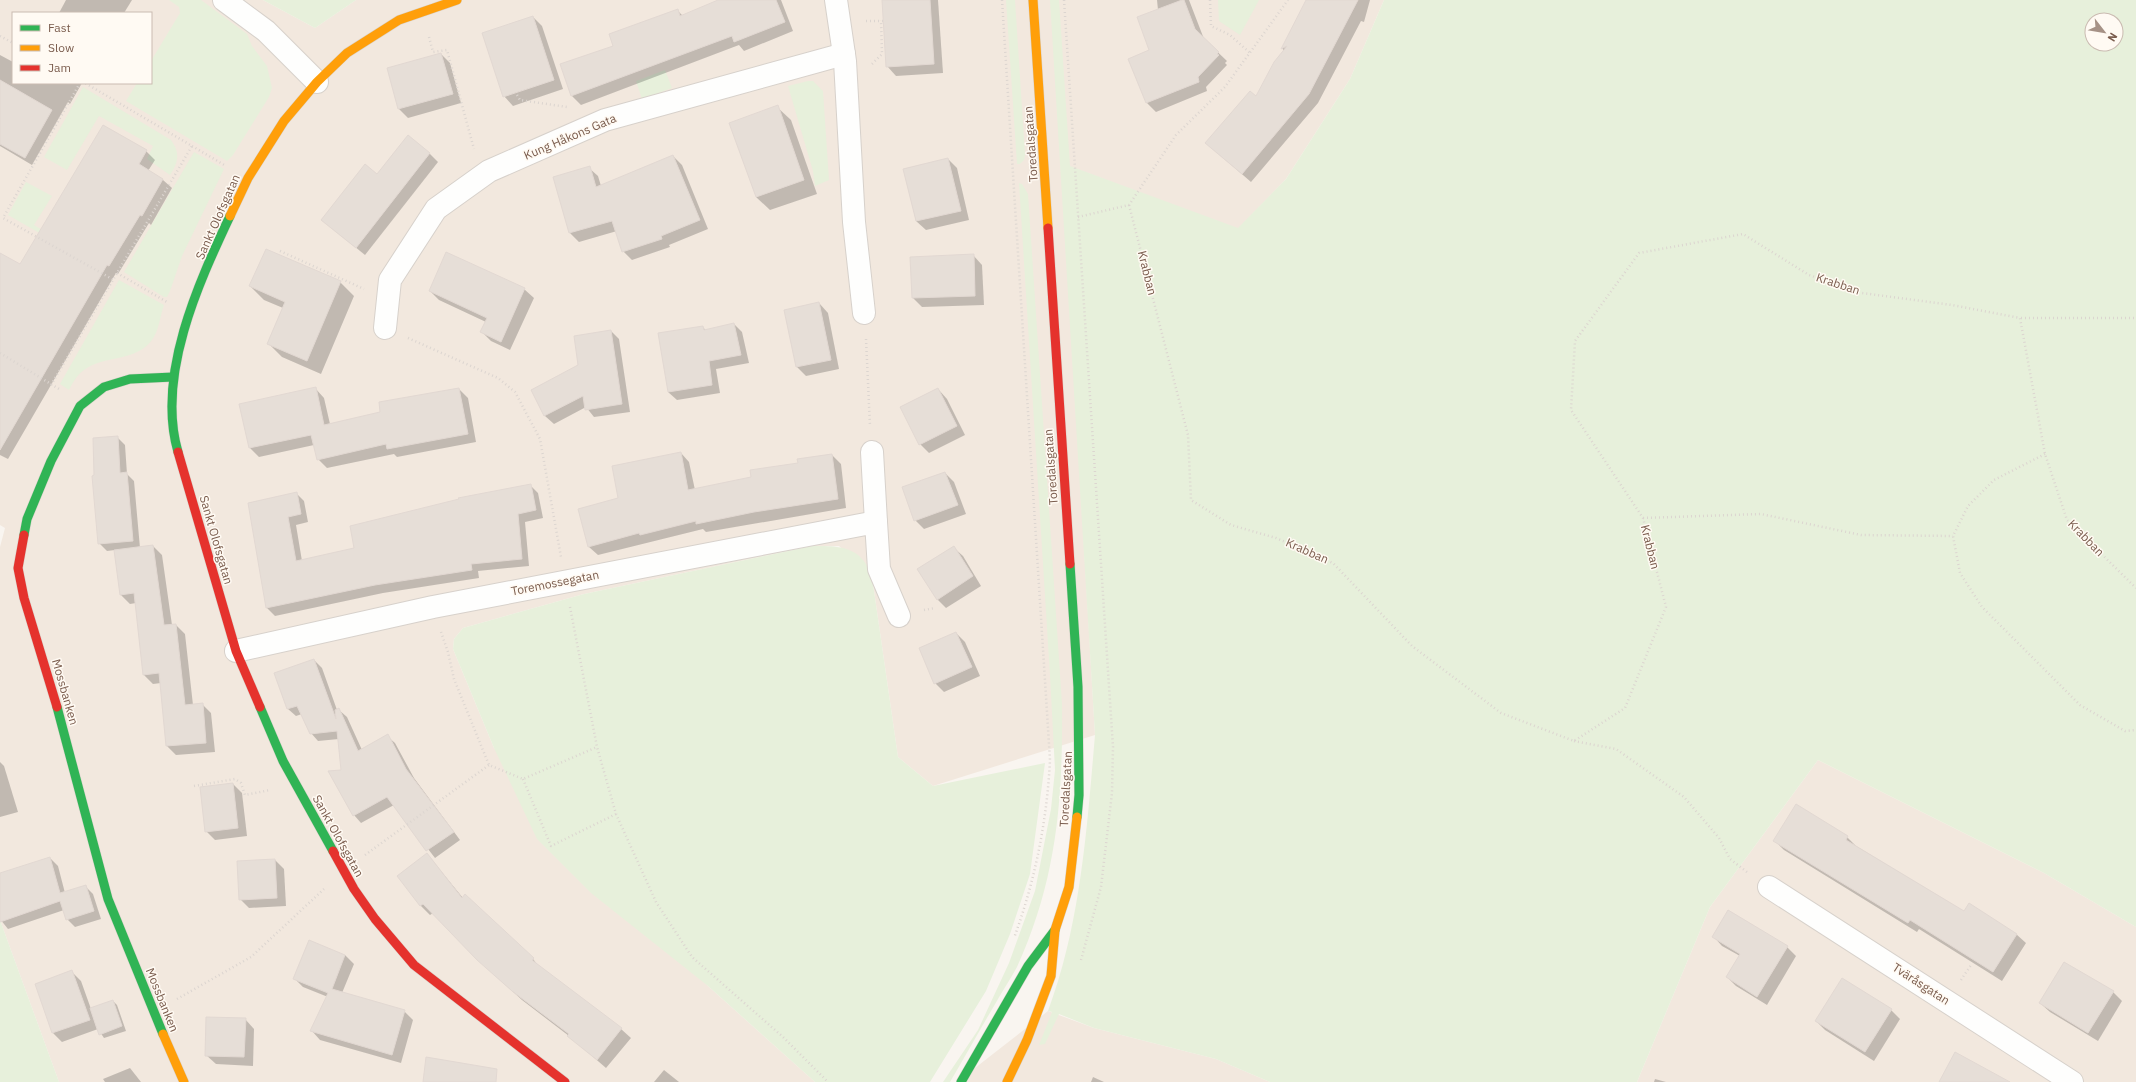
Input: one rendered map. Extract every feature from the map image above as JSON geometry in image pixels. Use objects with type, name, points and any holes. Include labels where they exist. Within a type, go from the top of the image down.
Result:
[{"type":"street","points":[[224,0],[266,32],[317,82]]},
{"type":"street","name":"Sankt Olofsgatan","points":[[457,0],[399,20],[348,53],[317,82],[284,121],[248,178],[221,235],[189,315],[173,377],[174,437],[236,651],[283,761],[343,870],[375,919],[414,965],[565,1082]]},
{"type":"street","points":[[836,0],[844,54],[854,222],[864,313]]},
{"type":"street","name":"Toredalsgatan","points":[[1007,1082],[1027,1040],[1051,976],[1055,930],[1068,887],[1076,828],[1080,773],[1080,738],[1033,0]]},
{"type":"street","name":"Kung Håkons Gata","points":[[385,328],[390,280],[436,209],[482,177],[605,120],[844,54]]},
{"type":"street","name":"Mossbanken","points":[[173,377],[130,379],[104,387],[80,406],[51,461],[27,519],[18,568],[24,598],[53,690],[108,898],[153,1012],[184,1082]]},
{"type":"street","points":[[872,452],[879,570],[898,616]]},
{"type":"street","name":"Toremossegatan","points":[[236,651],[432,607],[876,522]]},
{"type":"street","name":"Tväråsgatan","points":[[1769,887],[2072,1082]]},
{"type":"street","name":"Toredalsgatan","points":[[960,1082],[1028,966],[1055,930]]},
{"type":"path","points":[[1002,0],[1050,760],[1038,858],[1029,894],[1012,943]]},
{"type":"path","points":[[1210,0],[1211,26],[1230,35],[1250,53]]},
{"type":"path","points":[[1078,217],[1129,204],[1176,135],[1226,87],[1288,0]]},
{"type":"path","points":[[423,12],[433,52],[446,50],[482,177]]},
{"type":"path","points":[[871,64],[882,54],[881,20]]},
{"type":"path","points":[[0,36],[12,43]]},
{"type":"path","points":[[79,84],[3,218],[114,280]]},
{"type":"path","points":[[87,84],[248,178]]},
{"type":"path","points":[[517,95],[520,100],[570,107],[580,132]]},
{"type":"path","points":[[51,384],[192,146]]},
{"type":"path","name":"Krabban","points":[[1129,204],[1188,436],[1191,500],[1231,525],[1276,538],[1333,563],[1412,646],[1501,713],[1574,741],[1625,708],[1666,607],[1643,518],[1571,410],[1575,341],[1639,253],[1743,234],[1809,275],[1862,292],[1952,305],[2020,318],[2045,454],[2067,520],[2136,588]]},
{"type":"path","points":[[280,251],[388,300]]},
{"type":"path","points":[[117,273],[189,315]]},
{"type":"path","points":[[864,313],[872,452]]},
{"type":"path","points":[[2020,318],[2136,318]]},
{"type":"path","points":[[385,328],[498,378],[515,392],[540,439],[565,581],[597,747],[616,814],[656,902],[692,957],[783,1037],[828,1082]]},
{"type":"path","points":[[0,353],[66,393],[80,406]]},
{"type":"path","points":[[2045,454],[1994,480],[1968,506],[1953,536],[1960,573],[1982,607],[2080,705],[2125,731],[2136,730]]},
{"type":"path","points":[[1643,518],[1761,514],[1861,535],[1953,536]]},
{"type":"path","points":[[432,607],[448,652],[454,679],[489,765],[523,779],[551,846],[616,814]]},
{"type":"path","points":[[1574,741],[1616,749],[1684,797],[1719,838],[1730,859],[1769,887]]},
{"type":"path","points":[[523,779],[597,747]]},
{"type":"path","points":[[153,1012],[251,957],[343,870],[489,765]]},
{"type":"path","points":[[194,786],[235,779],[241,783],[245,795],[268,791],[295,782]]},
{"type":"shaded area","points":[[0,0],[263,0],[315,28],[356,0],[1384,0],[1350,79],[1286,179],[1238,229],[1066,165],[1068,270],[1095,735],[933,786],[898,757],[872,577],[839,546],[812,546],[584,594],[463,628],[454,639],[453,649],[494,748],[708,986],[815,1082],[59,1082],[0,920],[0,547],[5,528],[0,525]]},
{"type":"shaded area","points":[[1818,760],[2044,873],[2136,927],[2136,1082],[1637,1082],[1710,907]]},
{"type":"shaded area","points":[[1048,1011],[1094,1028],[1216,1059],[1270,1082],[957,1082]]},
{"type":"green space","points":[[169,0],[201,0],[247,34],[252,46],[267,66],[272,88],[269,97],[233,155],[227,161],[126,101],[136,84],[152,84],[152,59],[180,13],[179,7]]},
{"type":"green space","points":[[263,0],[356,0],[315,28]]},
{"type":"green space","points":[[1006,0],[1015,0],[1025,155],[1024,160],[1020,164],[1017,164]]},
{"type":"green space","points":[[1050,0],[1059,0],[1070,166],[1238,228],[1286,179],[1350,79],[1384,0],[2136,0],[2136,927],[2044,873],[1818,760],[1710,907],[1637,1082],[1270,1082],[1216,1059],[1094,1028],[1059,1014],[1045,1044],[1039,1045],[1052,1012],[1048,1011],[1068,944],[1081,874],[1095,735]]},
{"type":"green space","points":[[1218,0],[1259,0],[1240,35],[1219,21]]},
{"type":"green space","points":[[665,70],[672,88],[642,99],[636,81]]},
{"type":"green space","points":[[813,81],[823,91],[829,180],[815,186],[813,171],[788,86]]},
{"type":"green space","points":[[83,87],[171,140],[176,149],[177,161],[170,175],[147,159],[153,146],[99,116],[67,170],[44,157]]},
{"type":"green space","points":[[194,152],[224,169],[182,256],[170,291],[167,297],[164,297],[124,272]]},
{"type":"green space","points":[[26,182],[52,196],[34,225],[91,259],[90,262],[8,215]]},
{"type":"green space","points":[[1019,183],[1022,184],[1028,194],[1062,704],[1059,806],[1049,870],[1041,902],[1017,967],[950,1082],[943,1082],[978,1030],[1009,963],[1035,891],[1051,809],[1055,770]]},
{"type":"green space","points":[[119,280],[164,305],[156,332],[152,340],[137,352],[92,365],[84,370],[75,379],[69,390],[60,384]]},
{"type":"green space","points":[[812,546],[840,547],[852,551],[864,562],[872,577],[898,757],[933,786],[1045,763],[1030,874],[1010,934],[986,991],[930,1082],[815,1082],[708,986],[591,893],[537,839],[494,748],[453,649],[454,639],[463,628],[584,594]]},
{"type":"green space","points":[[0,920],[59,1082],[0,1082]]},
{"type":"building","points":[[718,0],[776,0],[785,22],[734,42],[732,36],[571,96],[560,64],[613,46],[609,34],[678,9],[680,16]]},
{"type":"building","points":[[882,0],[930,0],[934,64],[886,67]]},
{"type":"building","points":[[1184,0],[1195,29],[1219,52],[1217,54],[1219,55],[1198,77],[1199,82],[1146,103],[1128,59],[1149,50],[1137,17]]},
{"type":"building","points":[[1306,0],[1358,0],[1309,94],[1242,174],[1205,143],[1250,91],[1256,96],[1274,62],[1287,46],[1281,49]]},
{"type":"building","points":[[533,16],[554,80],[503,97],[482,33]]},
{"type":"building","points":[[441,53],[453,94],[398,109],[387,68]]},
{"type":"building","points":[[0,80],[52,110],[25,158],[0,144]]},
{"type":"building","points":[[778,105],[804,180],[756,197],[729,123]]},
{"type":"building","points":[[103,125],[147,150],[139,164],[163,179],[142,216],[140,215],[109,266],[107,265],[0,450],[0,253],[20,264]]},
{"type":"building","points":[[408,135],[430,153],[356,248],[321,220],[365,164],[377,174]]},
{"type":"building","points":[[673,155],[700,220],[661,236],[662,239],[622,252],[612,221],[569,233],[553,177],[590,166],[596,187]]},
{"type":"building","points":[[948,158],[961,211],[916,221],[903,169]]},
{"type":"building","points":[[266,249],[341,281],[307,361],[267,344],[285,302],[249,286]]},
{"type":"building","points":[[446,252],[525,288],[501,342],[480,332],[487,318],[429,291]]},
{"type":"building","points":[[974,254],[975,296],[912,298],[910,257]]},
{"type":"building","points":[[819,302],[831,360],[796,367],[784,310]]},
{"type":"building","points":[[734,323],[741,355],[709,361],[712,385],[668,392],[658,333],[703,326],[704,330]]},
{"type":"building","points":[[611,330],[622,404],[585,410],[583,396],[544,416],[531,390],[578,365],[574,336]]},
{"type":"building","points":[[316,387],[324,425],[380,412],[379,402],[459,388],[468,434],[387,449],[386,444],[317,460],[311,435],[249,448],[239,404]]},
{"type":"building","points":[[938,388],[957,426],[919,445],[900,407]]},
{"type":"building","points":[[118,436],[120,473],[127,472],[133,541],[98,544],[92,476],[94,475],[93,438]]},
{"type":"building","points":[[681,452],[688,490],[751,477],[750,470],[798,463],[797,459],[832,454],[838,499],[754,512],[696,524],[696,521],[640,535],[639,533],[588,547],[578,509],[618,498],[612,466]]},
{"type":"building","points":[[945,472],[958,505],[914,521],[902,487]]},
{"type":"building","points":[[531,484],[536,510],[518,514],[522,559],[471,564],[472,570],[375,585],[266,608],[248,503],[297,492],[301,514],[288,517],[296,561],[354,548],[350,526],[459,499],[458,498]]},
{"type":"building","points":[[153,545],[164,625],[176,624],[185,705],[203,703],[206,743],[166,746],[159,673],[143,675],[134,593],[120,595],[114,550]]},
{"type":"building","points":[[954,546],[973,576],[937,600],[917,569]]},
{"type":"building","points":[[956,632],[972,667],[934,684],[919,648]]},
{"type":"building","points":[[314,659],[336,719],[335,710],[339,708],[358,751],[388,734],[406,769],[454,832],[426,851],[387,797],[353,816],[328,771],[341,770],[337,731],[310,734],[297,706],[287,709],[274,673]]},
{"type":"building","points":[[233,783],[238,828],[205,832],[200,787]]},
{"type":"building","points":[[1796,804],[1848,836],[1846,840],[1964,911],[1969,903],[2017,934],[1993,972],[1910,920],[1908,923],[1773,841]]},
{"type":"building","points":[[427,853],[462,898],[465,894],[534,958],[532,960],[622,1028],[597,1060],[567,1036],[569,1034],[512,991],[477,960],[423,904],[420,906],[397,876]]},
{"type":"building","points":[[50,857],[60,893],[86,885],[94,911],[66,920],[60,901],[0,922],[0,873]]},
{"type":"building","points":[[275,859],[277,898],[239,900],[237,861]]},
{"type":"building","points":[[1728,910],[1788,946],[1757,997],[1726,977],[1740,954],[1712,937]]},
{"type":"building","points":[[309,940],[345,955],[332,989],[405,1010],[392,1055],[310,1031],[328,993],[293,979]]},
{"type":"building","points":[[2064,962],[2114,991],[2088,1033],[2039,1003]]},
{"type":"building","points":[[72,970],[90,1020],[52,1033],[35,984]]},
{"type":"building","points":[[1842,978],[1892,1009],[1865,1052],[1815,1021]]},
{"type":"building","points":[[113,1000],[122,1026],[99,1035],[90,1008]]},
{"type":"building","points":[[206,1017],[246,1018],[244,1057],[205,1056]]},
{"type":"building","points":[[1955,1052],[2010,1082],[1939,1082]]},
{"type":"building","points":[[426,1057],[497,1069],[496,1082],[423,1082]]},
{"type":"traffic: fast","points":[[178,452],[173,423],[172,393],[176,362],[184,331],[205,271],[230,216]]},
{"type":"traffic: fast","points":[[24,535],[27,519],[51,461],[80,406],[104,387],[130,379],[173,377]]},
{"type":"traffic: fast","points":[[1070,564],[1078,687],[1079,795],[1077,817]]},
{"type":"traffic: fast","points":[[57,707],[108,899],[163,1034]]},
{"type":"traffic: fast","points":[[260,707],[283,761],[333,851]]},
{"type":"traffic: fast","points":[[961,1082],[1028,966],[1055,930]]},
{"type":"traffic: slow","points":[[230,216],[248,178],[284,121],[317,82],[347,53],[399,20],[457,0]]},
{"type":"traffic: slow","points":[[1033,0],[1048,228]]},
{"type":"traffic: slow","points":[[1007,1082],[1027,1040],[1051,976],[1055,930],[1069,887],[1077,817]]},
{"type":"traffic: slow","points":[[163,1034],[184,1082]]},
{"type":"traffic: jam","points":[[1048,228],[1070,564]]},
{"type":"traffic: jam","points":[[178,452],[236,651],[260,707]]},
{"type":"traffic: jam","points":[[24,535],[18,568],[24,598],[57,707]]},
{"type":"traffic: jam","points":[[333,851],[354,889],[375,919],[414,965],[565,1082]]}]
